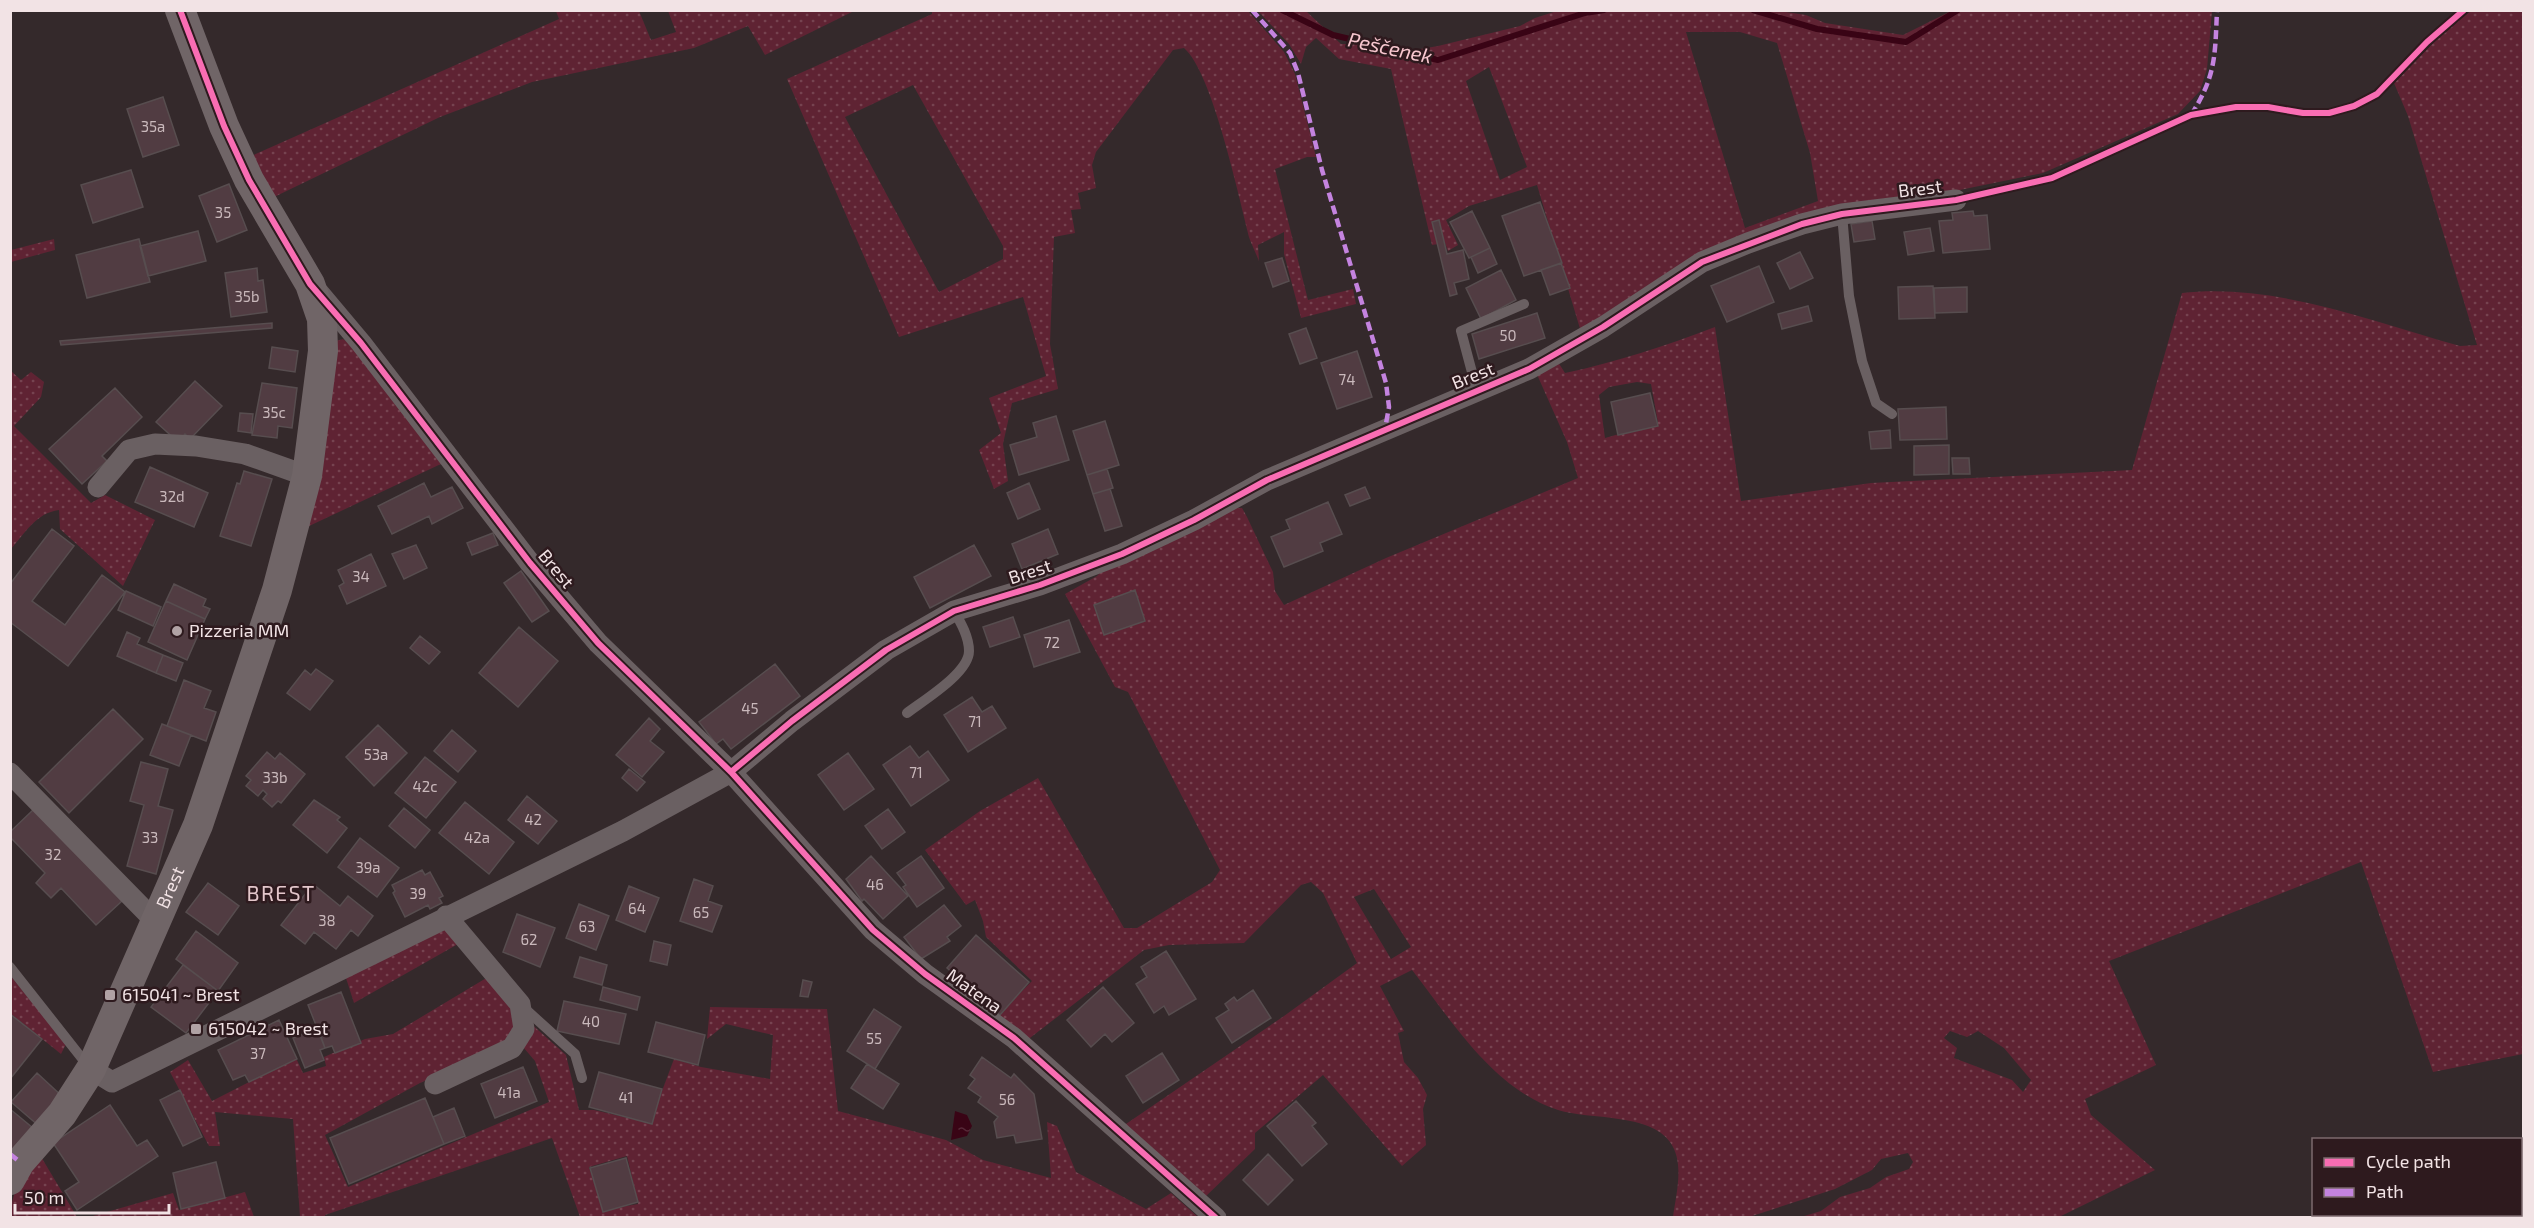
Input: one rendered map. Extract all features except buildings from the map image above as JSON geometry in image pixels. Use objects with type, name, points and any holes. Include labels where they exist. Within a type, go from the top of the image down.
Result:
[{"type":"street","points":[[180,10],[244,169],[310,284]]},
{"type":"street","name":"Brest","points":[[91,1069],[112,1082],[623,831],[731,772],[792,721],[886,650],[954,611],[1040,585],[1122,555],[1194,520],[1267,480],[1547,359],[1603,327],[1701,262],[1802,224],[1842,214],[1956,200]]},
{"type":"street","name":"Brest","points":[[10,1180],[20,1162],[62,1114],[91,1069],[198,825],[227,744],[277,590],[307,476],[323,351],[322,319],[310,284]]},
{"type":"street","name":"Brest","points":[[310,284],[361,343],[458,472],[591,634],[731,772]]},
{"type":"street","points":[[98,487],[129,450],[155,444],[196,446],[245,454],[307,476]]},
{"type":"street","name":"Matena","points":[[731,772],[873,930],[925,974],[1014,1038],[1216,1218]]},
{"type":"street","name":"Brest","points":[[10,773],[156,922]]},
{"type":"street","points":[[435,1084],[512,1048],[524,1029],[520,1004],[446,916]]},
{"type":"lane","points":[[1842,214],[1849,296],[1862,361],[1876,403],[1892,414]]},
{"type":"lane","points":[[1477,391],[1461,331],[1524,304]]},
{"type":"lane","points":[[907,713],[965,667],[969,652],[965,633],[954,611]]},
{"type":"lane","points":[[10,967],[91,1069]]},
{"type":"lane","points":[[520,1004],[575,1054],[582,1078]]},
{"type":"shaded area","points":[[1560,10],[1779,11],[1806,15],[1825,23],[1903,35],[1951,11],[2212,11],[2207,69],[2200,91],[2178,114],[2043,173],[1950,192],[1815,213],[1581,332],[1537,185],[1469,206],[1446,220],[1458,245],[1448,251],[1445,243],[1432,245],[1391,69],[1339,59],[1316,38],[1306,47],[1301,64],[1289,44],[1258,11],[1306,11],[1341,44],[1362,44],[1377,52],[1397,53],[1438,46],[1520,26],[1535,18]],"holes":[[[1686,32],[1740,32],[1777,43],[1810,153],[1818,201],[1745,228]],[[1489,67],[1527,167],[1500,180],[1466,81]]]},
{"type":"shaded area","points":[[556,11],[639,11],[651,40],[676,32],[668,11],[854,11],[765,55],[748,26],[694,48],[532,82],[440,117],[272,198],[249,157],[559,19]]},
{"type":"shaded area","points":[[932,11],[1248,11],[1284,52],[1295,74],[1316,157],[1307,157],[1275,169],[1308,300],[1353,289],[1356,304],[1301,318],[1284,254],[1284,232],[1258,245],[1259,261],[1250,240],[1224,138],[1205,83],[1195,62],[1184,48],[1173,50],[1096,152],[1092,165],[1096,188],[1078,193],[1081,209],[1071,210],[1075,233],[1054,237],[1050,344],[1058,389],[1012,403],[1003,444],[1008,481],[994,489],[979,450],[1001,433],[989,398],[1046,376],[1023,297],[899,337],[787,79],[932,14]],"holes":[[[913,85],[1003,246],[1003,259],[939,292],[845,117]]]},
{"type":"shaded area","points":[[2471,11],[2523,11],[2523,1054],[2433,1072],[2361,862],[2109,961],[2156,1065],[2085,1099],[2091,1115],[2155,1170],[2059,1217],[1801,1217],[1821,1211],[1840,1197],[1870,1188],[1886,1177],[1909,1169],[1913,1162],[1908,1153],[1881,1159],[1872,1170],[1835,1189],[1749,1217],[1673,1217],[1678,1179],[1677,1159],[1675,1150],[1661,1133],[1649,1126],[1634,1122],[1558,1110],[1535,1100],[1513,1086],[1476,1051],[1412,970],[1380,986],[1404,1031],[1398,1033],[1404,1062],[1418,1078],[1427,1095],[1423,1109],[1426,1145],[1402,1166],[1323,1075],[1255,1133],[1255,1149],[1205,1197],[1123,1126],[1357,963],[1323,893],[1311,882],[1301,885],[1244,943],[1169,945],[1144,950],[1026,1041],[997,1016],[1032,981],[986,937],[975,900],[966,905],[925,850],[980,811],[1038,778],[1124,928],[1137,928],[1212,882],[1220,870],[1128,692],[1115,687],[1065,594],[1097,576],[1106,566],[1233,508],[1242,508],[1273,572],[1275,591],[1284,605],[1386,558],[1578,478],[1567,442],[1535,370],[1558,362],[1565,373],[1584,369],[1641,353],[1715,327],[1741,501],[1871,483],[2132,470],[2182,293],[2217,291],[2288,299],[2323,306],[2460,346],[2477,345],[2408,116],[2394,83],[2448,28]],"holes":[[[1637,382],[1651,384],[1658,423],[1605,438],[1599,395],[1609,387]],[[1374,889],[1411,947],[1391,959],[1354,897]],[[1950,1031],[1967,1037],[1978,1031],[2004,1048],[2031,1080],[2023,1092],[2012,1080],[1954,1058],[1957,1048],[1944,1038]]]},
{"type":"shaded area","points":[[54,239],[55,250],[11,262],[11,250]]},
{"type":"shaded area","points":[[343,339],[350,344],[443,463],[307,527],[332,342]]},
{"type":"shaded area","points":[[11,371],[21,380],[31,372],[44,382],[41,397],[14,426],[91,503],[105,495],[155,520],[123,586],[60,529],[59,510],[37,519],[11,549]]},
{"type":"shaded area","points":[[445,929],[458,944],[354,1003],[346,978]]},
{"type":"shaded area","points":[[10,975],[66,1044],[61,1054],[11,1014]]},
{"type":"shaded area","points":[[488,977],[514,1014],[515,1022],[510,1043],[420,1083],[325,1135],[348,1187],[549,1102],[535,1061],[523,1047],[528,1021],[566,1055],[579,1110],[594,1110],[650,1123],[674,1059],[701,1067],[770,1079],[773,1035],[726,1024],[707,1039],[710,1007],[827,1009],[838,1111],[946,1140],[983,1160],[1051,1178],[1047,1122],[1057,1126],[1076,1172],[1146,1209],[1171,1193],[1198,1217],[580,1217],[552,1138],[325,1215],[325,1217],[300,1217],[293,1119],[215,1112],[220,1146],[209,1146],[170,1072],[188,1060],[212,1101],[296,1058],[303,1073],[326,1066],[324,1057],[365,1039],[393,1034]],"holes":[[[627,1156],[638,1204],[603,1210],[589,1167]]]},
{"type":"shaded area","points":[[40,1155],[77,1217],[11,1218],[11,1208],[16,1191]]},
{"type":"shaded area","points":[[245,1192],[254,1217],[86,1218],[173,1193],[179,1210]]},
{"type":"water","points":[[955,1111],[967,1115],[972,1126],[967,1136],[951,1140]]},
{"type":"waterway","name":"Peščenek","points":[[1282,10],[1333,35],[1438,60],[1585,13],[1604,10]]},
{"type":"waterway","name":"Peščenek","points":[[1753,10],[1817,29],[1906,42],[1958,10]]},
{"type":"marked path","points":[[1252,10],[1290,53],[1298,73],[1322,170],[1386,383],[1389,407],[1385,429]]},
{"type":"marked path","points":[[2191,115],[2205,89],[2213,65],[2217,10]]},
{"type":"marked path","points":[[10,1154],[20,1162]]},
{"type":"cycle path","points":[[180,10],[224,126],[249,180],[310,284],[361,343],[530,563],[598,643],[731,772],[873,930],[925,974],[1014,1038],[1216,1218]]},
{"type":"cycle path","points":[[731,772],[792,721],[886,650],[954,611],[1040,585],[1122,554],[1194,520],[1267,480],[1529,369],[1603,327],[1702,262],[1802,224],[1842,214],[1956,200],[2052,178],[2191,115],[2236,107],[2268,107],[2303,113],[2329,113],[2354,106],[2377,94],[2427,42],[2464,10]]},
{"type":"place","name":"Pizzeria MM","points":[[177,631]]},
{"type":"place","name":"615041 ~ Brest","points":[[110,995]]},
{"type":"place","name":"615042 ~ Brest","points":[[196,1029]]},
{"type":"district","name":"BREST","points":[[281,894]]}]
